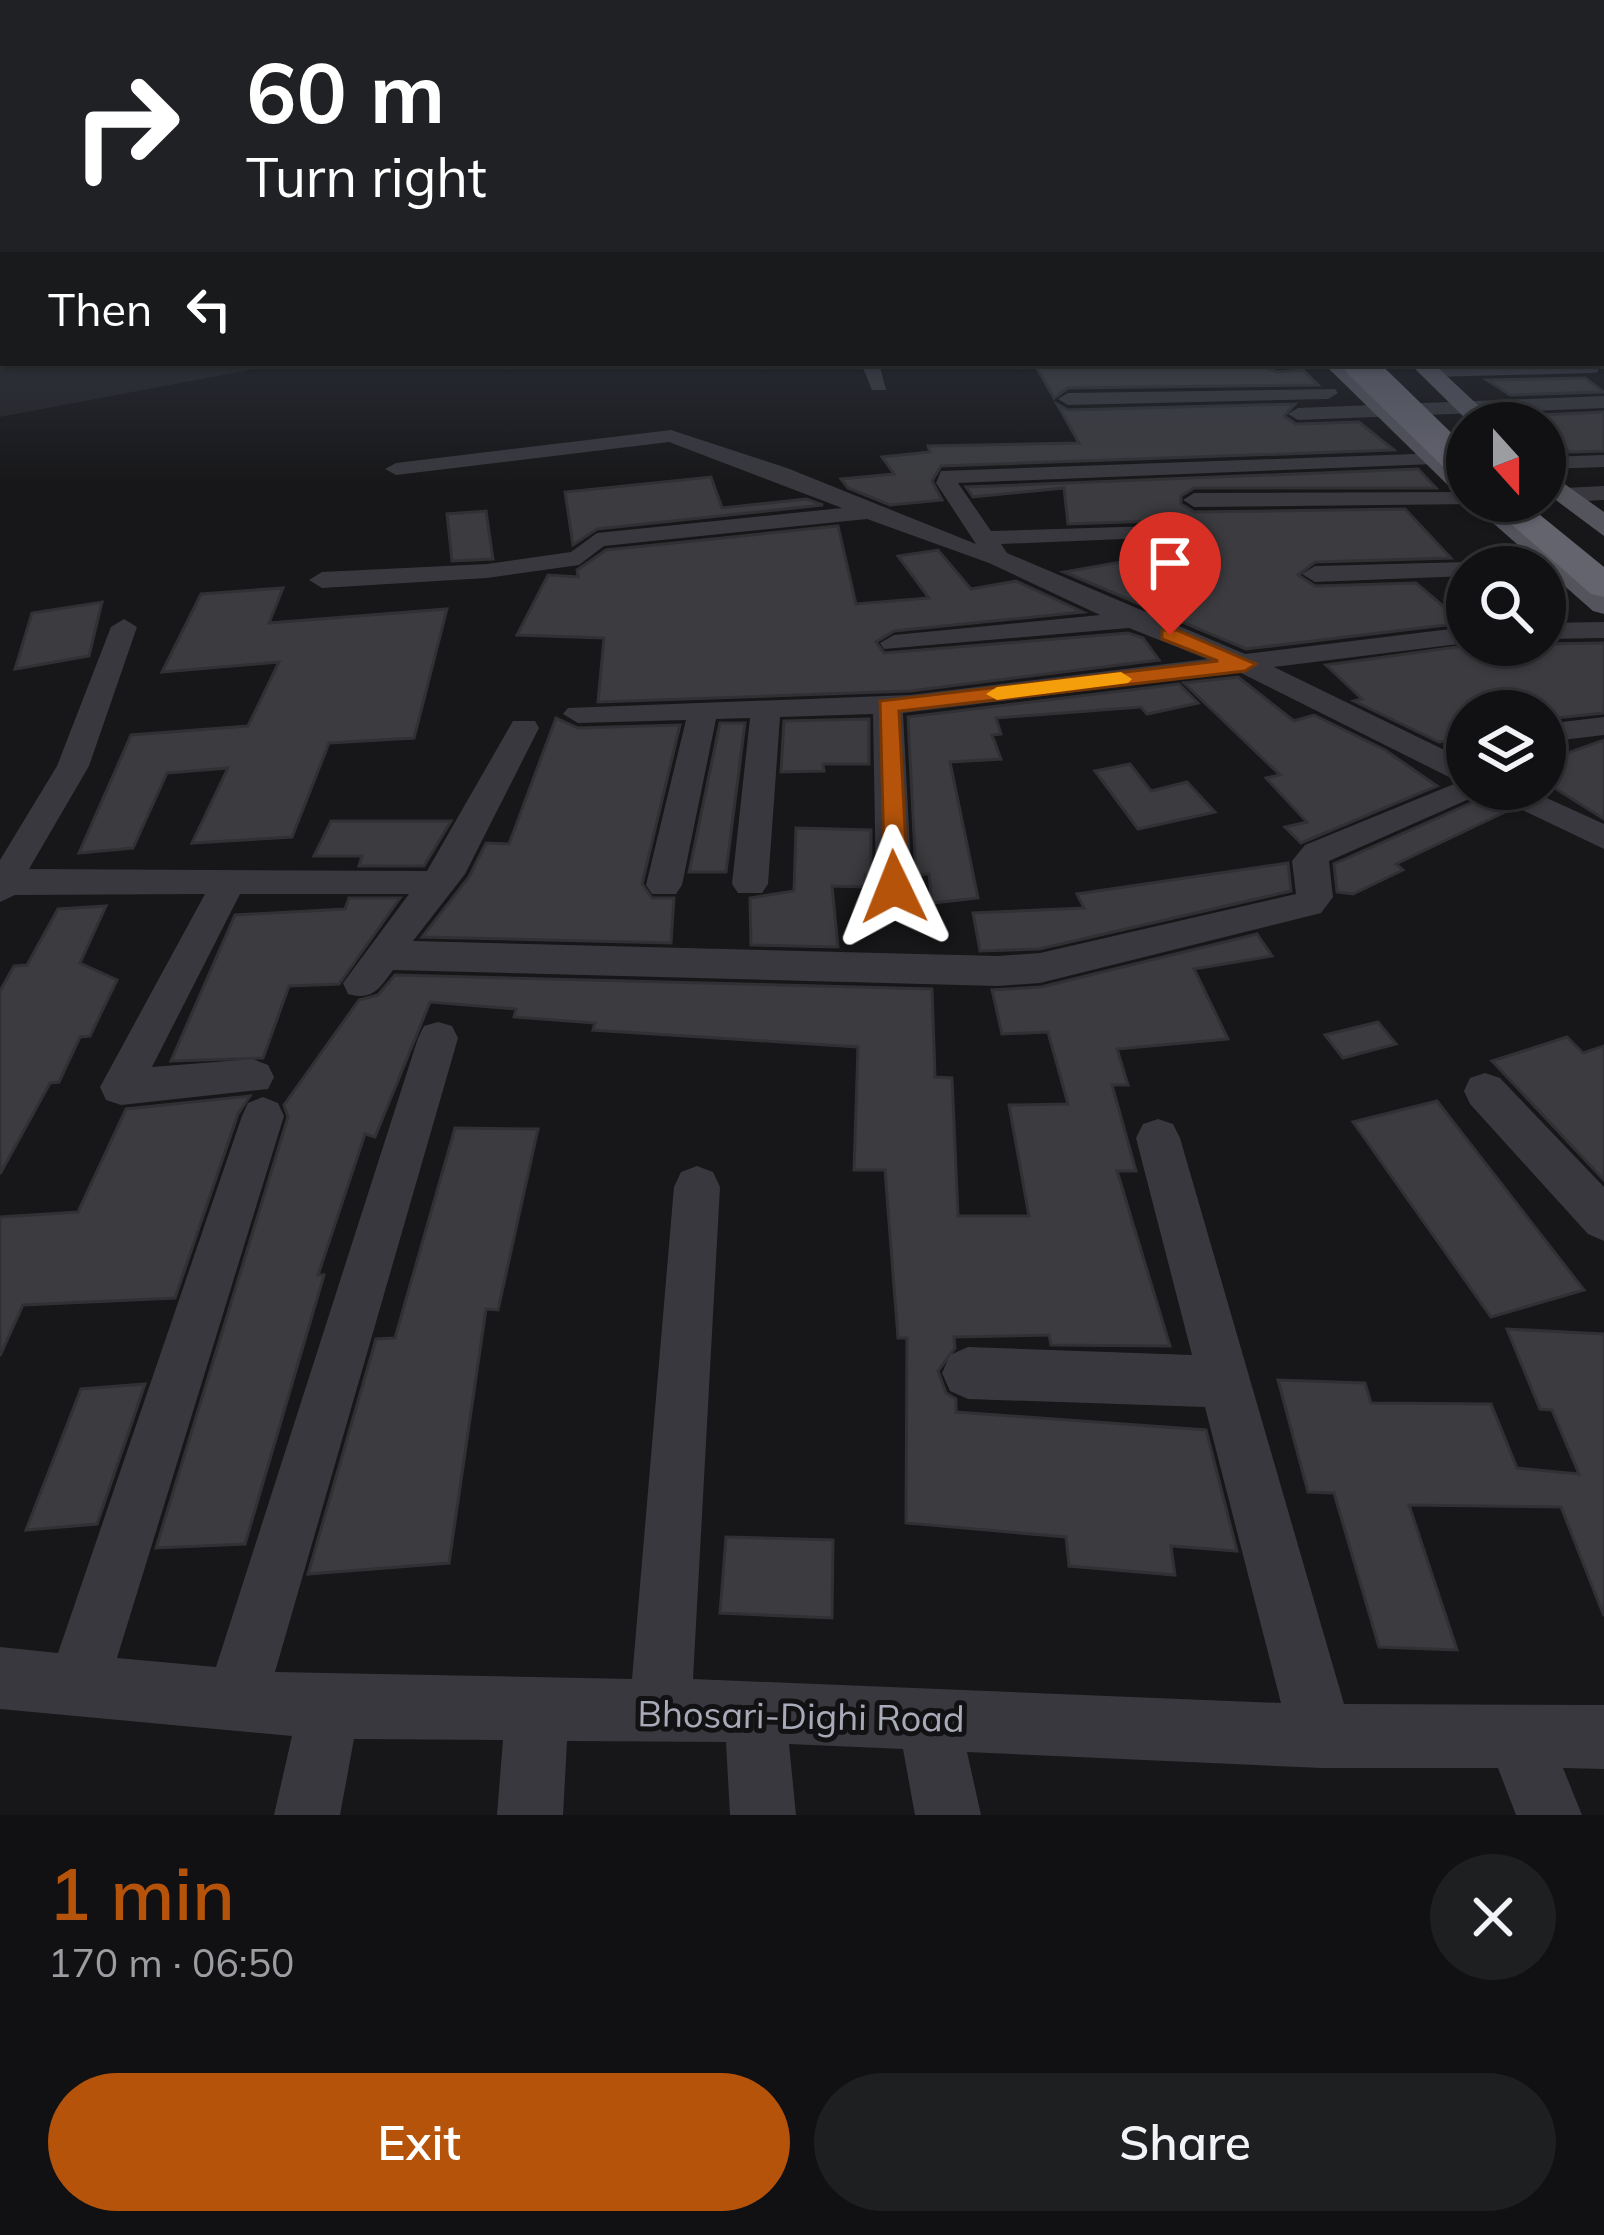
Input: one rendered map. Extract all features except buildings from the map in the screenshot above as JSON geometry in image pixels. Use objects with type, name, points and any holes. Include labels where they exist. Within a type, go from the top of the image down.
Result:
[{"type":"highway","points":[[1389,366],[1446,419]]},
{"type":"highway","points":[[1361,378],[1446,451]]},
{"type":"highway","points":[[1566,511],[1604,556]]},
{"type":"highway","points":[[1527,522],[1604,586]]},
{"type":"main road","points":[[1425,367],[1461,402]]},
{"type":"main road","points":[[1361,378],[1387,412],[1446,469]]},
{"type":"main road","points":[[1566,502],[1604,527]]},
{"type":"main road","points":[[1504,522],[1530,546]]},
{"type":"main road","points":[[1566,577],[1604,604]]},
{"type":"street","points":[[871,366],[878,386]]},
{"type":"street","points":[[1425,367],[1593,369]]},
{"type":"street","points":[[1068,399],[1361,378]]},
{"type":"street","points":[[1566,406],[1604,402]]},
{"type":"street","points":[[1298,414],[1446,415]]},
{"type":"street","points":[[396,469],[671,436],[778,473],[866,513],[992,548],[1132,620],[1245,664],[1446,764]]},
{"type":"street","points":[[992,548],[946,483],[949,476],[1434,458]]},
{"type":"street","points":[[1566,462],[1604,461]]},
{"type":"street","points":[[1566,492],[1604,494]]},
{"type":"street","points":[[1194,500],[1446,499]]},
{"type":"street","points":[[322,580],[487,571],[579,558],[597,540],[866,513]]},
{"type":"street","points":[[992,548],[1147,531]]},
{"type":"street","points":[[1315,574],[1446,570]]},
{"type":"street","points":[[894,643],[1132,620]]},
{"type":"street","points":[[2,885],[73,766],[124,627]]},
{"type":"street","points":[[1566,631],[1604,630]]},
{"type":"street","points":[[578,714],[887,706],[1446,638]]},
{"type":"street","points":[[887,706],[894,887]]},
{"type":"street","points":[[750,884],[766,709]]},
{"type":"street","points":[[664,885],[703,712]]},
{"type":"street","points":[[1566,731],[1604,727]]},
{"type":"street","points":[[524,728],[453,865],[373,969],[1040,968],[1308,904],[1316,897],[1309,862],[1317,853],[1446,800]]},
{"type":"street","points":[[1411,748],[1446,744]]},
{"type":"street","points":[[1545,810],[1604,837]]},
{"type":"street","points":[[2,885],[230,880],[435,885]]},
{"type":"street","points":[[77,1686],[258,1096],[121,1087],[230,880]]},
{"type":"street","points":[[236,1700],[438,1038]]},
{"type":"street","points":[[1485,1090],[1604,1220]]},
{"type":"street","points":[[1158,1138],[1322,1736]]},
{"type":"street","points":[[660,1711],[697,1187]]},
{"type":"street","points":[[968,1372],[1225,1382]]},
{"type":"street","name":"Bhosari-Dighi Road","points":[[0,1678],[329,1708],[755,1711],[1322,1736],[1604,1737]]},
{"type":"street","points":[[307,1815],[329,1708]]},
{"type":"street","points":[[755,1711],[763,1815]]},
{"type":"street","points":[[530,1815],[537,1712]]},
{"type":"street","points":[[928,1718],[948,1815]]},
{"type":"street","points":[[1519,1737],[1550,1815]]},
{"type":"shaded area","points":[[0,366],[271,366],[0,417]]},
{"type":"slow traffic","points":[[997,694],[1121,679]]},
{"type":"route","points":[[894,887],[887,706],[1245,664],[1170,635]]}]
